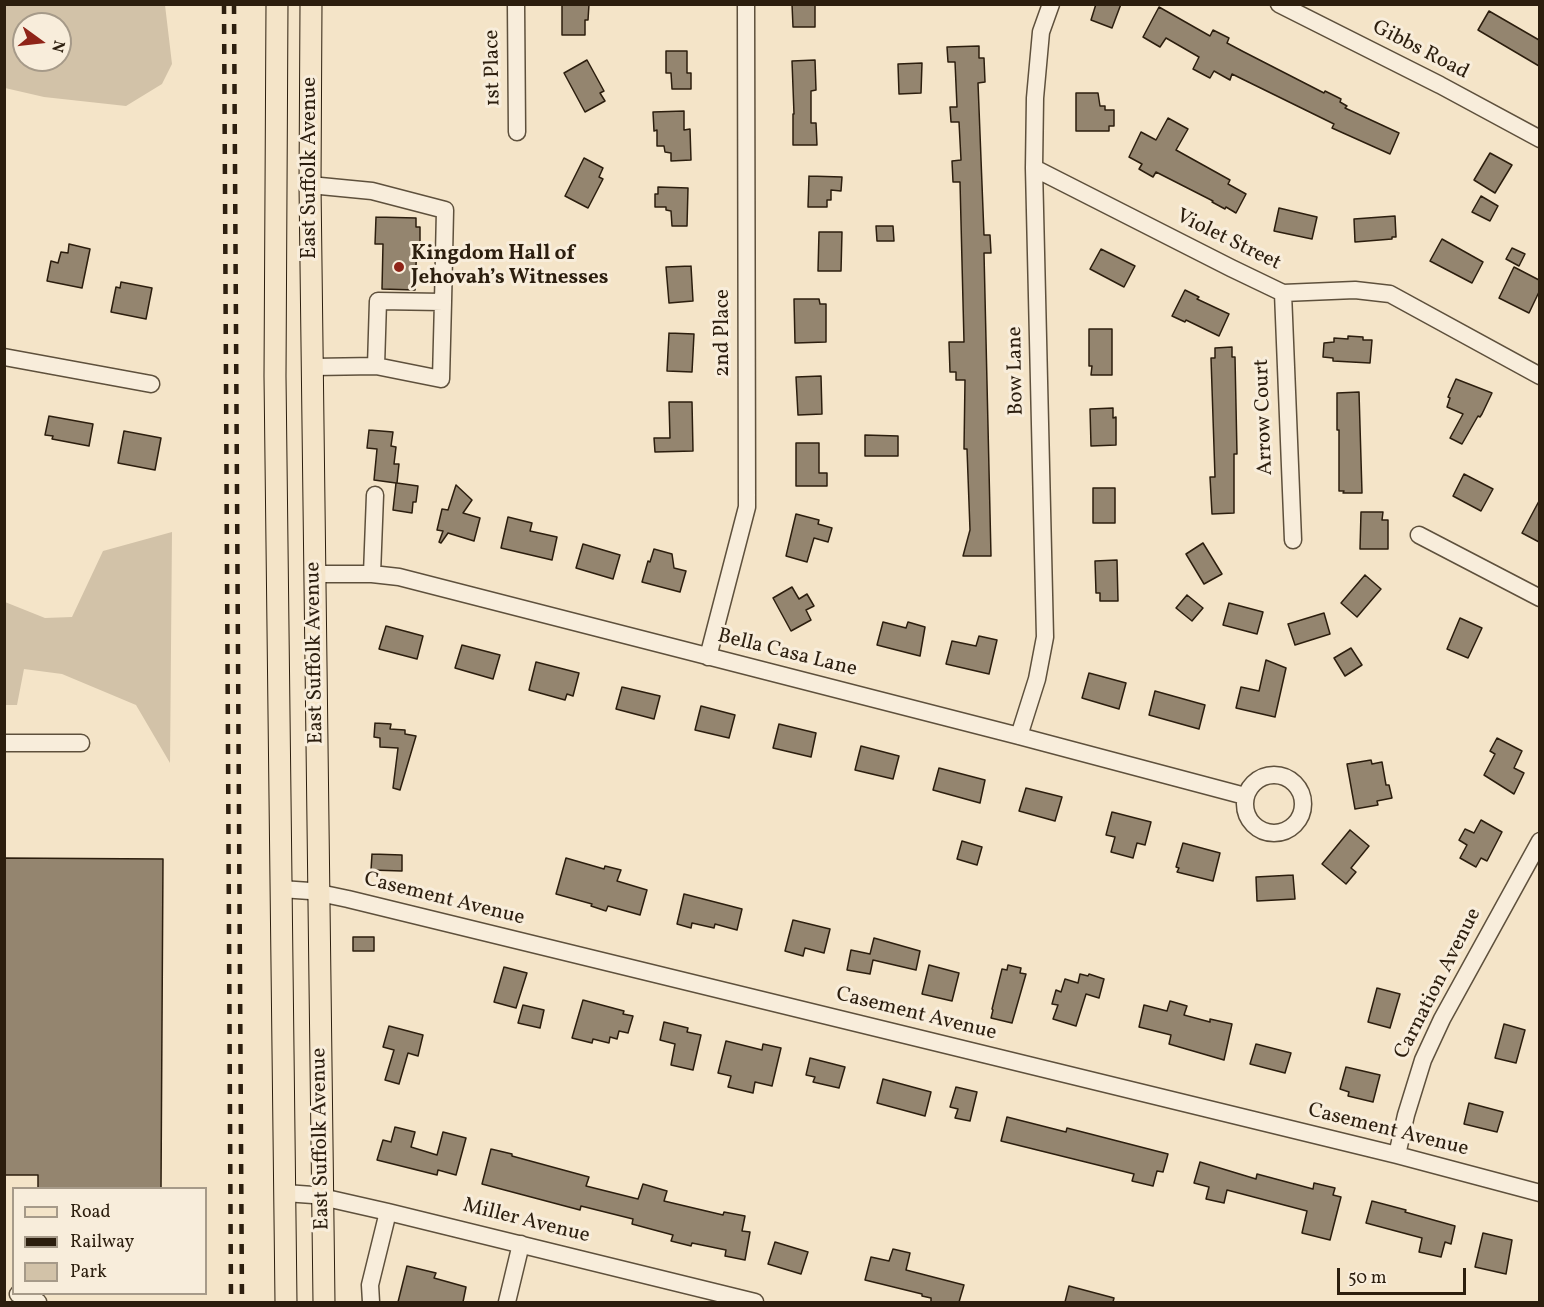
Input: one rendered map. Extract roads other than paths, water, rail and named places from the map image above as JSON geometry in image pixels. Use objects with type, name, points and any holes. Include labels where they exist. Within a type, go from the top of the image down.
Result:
[{"type":"main road","name":"East Suffolk Avenue","points":[[277,4],[275,388],[286,1302]]},
{"type":"main road","name":"East Suffolk Avenue","points":[[311,4],[310,185],[324,1302]]},
{"type":"street","name":"1st Place","points":[[516,4],[517,132]]},
{"type":"street","name":"2nd Place","points":[[708,657],[747,507],[746,4]]},
{"type":"street","name":"Bow Lane","points":[[1020,736],[1037,679],[1045,637],[1034,168],[1035,98],[1041,32],[1051,4]]},
{"type":"street","name":"Gibbs Road","points":[[1279,4],[1440,85],[1539,140]]},
{"type":"street","name":"Violet Street","points":[[1034,168],[1282,293],[1355,290],[1390,294],[1539,376]]},
{"type":"street","points":[[310,185],[372,191],[445,210],[441,379],[376,366],[313,367]]},
{"type":"street","name":"Arrow Court","points":[[1282,293],[1293,540]]},
{"type":"street","points":[[376,366],[378,301],[443,302]]},
{"type":"street","points":[[4,357],[151,384]]},
{"type":"street","points":[[372,574],[375,495]]},
{"type":"street","points":[[1419,535],[1539,598]]},
{"type":"street","name":"Bella Casa Lane","points":[[315,574],[372,574],[399,577],[1245,796]]},
{"type":"street","points":[[4,743],[81,743]]},
{"type":"street","name":"Carnation Avenue","points":[[1397,1155],[1406,1115],[1423,1060],[1539,841]]},
{"type":"street","name":"Casement Avenue","points":[[281,889],[319,892],[1397,1155],[1539,1193]]},
{"type":"street","name":"Miller Avenue","points":[[285,1193],[322,1197],[388,1212],[755,1302]]},
{"type":"street","points":[[371,1302],[370,1285],[388,1212]]},
{"type":"street","points":[[507,1302],[521,1244]]},
{"type":"street","points":[[22,1295],[38,1302]]},
{"type":"railway","points":[[224,4],[231,1302]]},
{"type":"railway","points":[[234,4],[242,1302]]},
{"type":"place","name":"Kingdom Hall of Jehovah’s Witnesses","points":[[399,267]]}]
